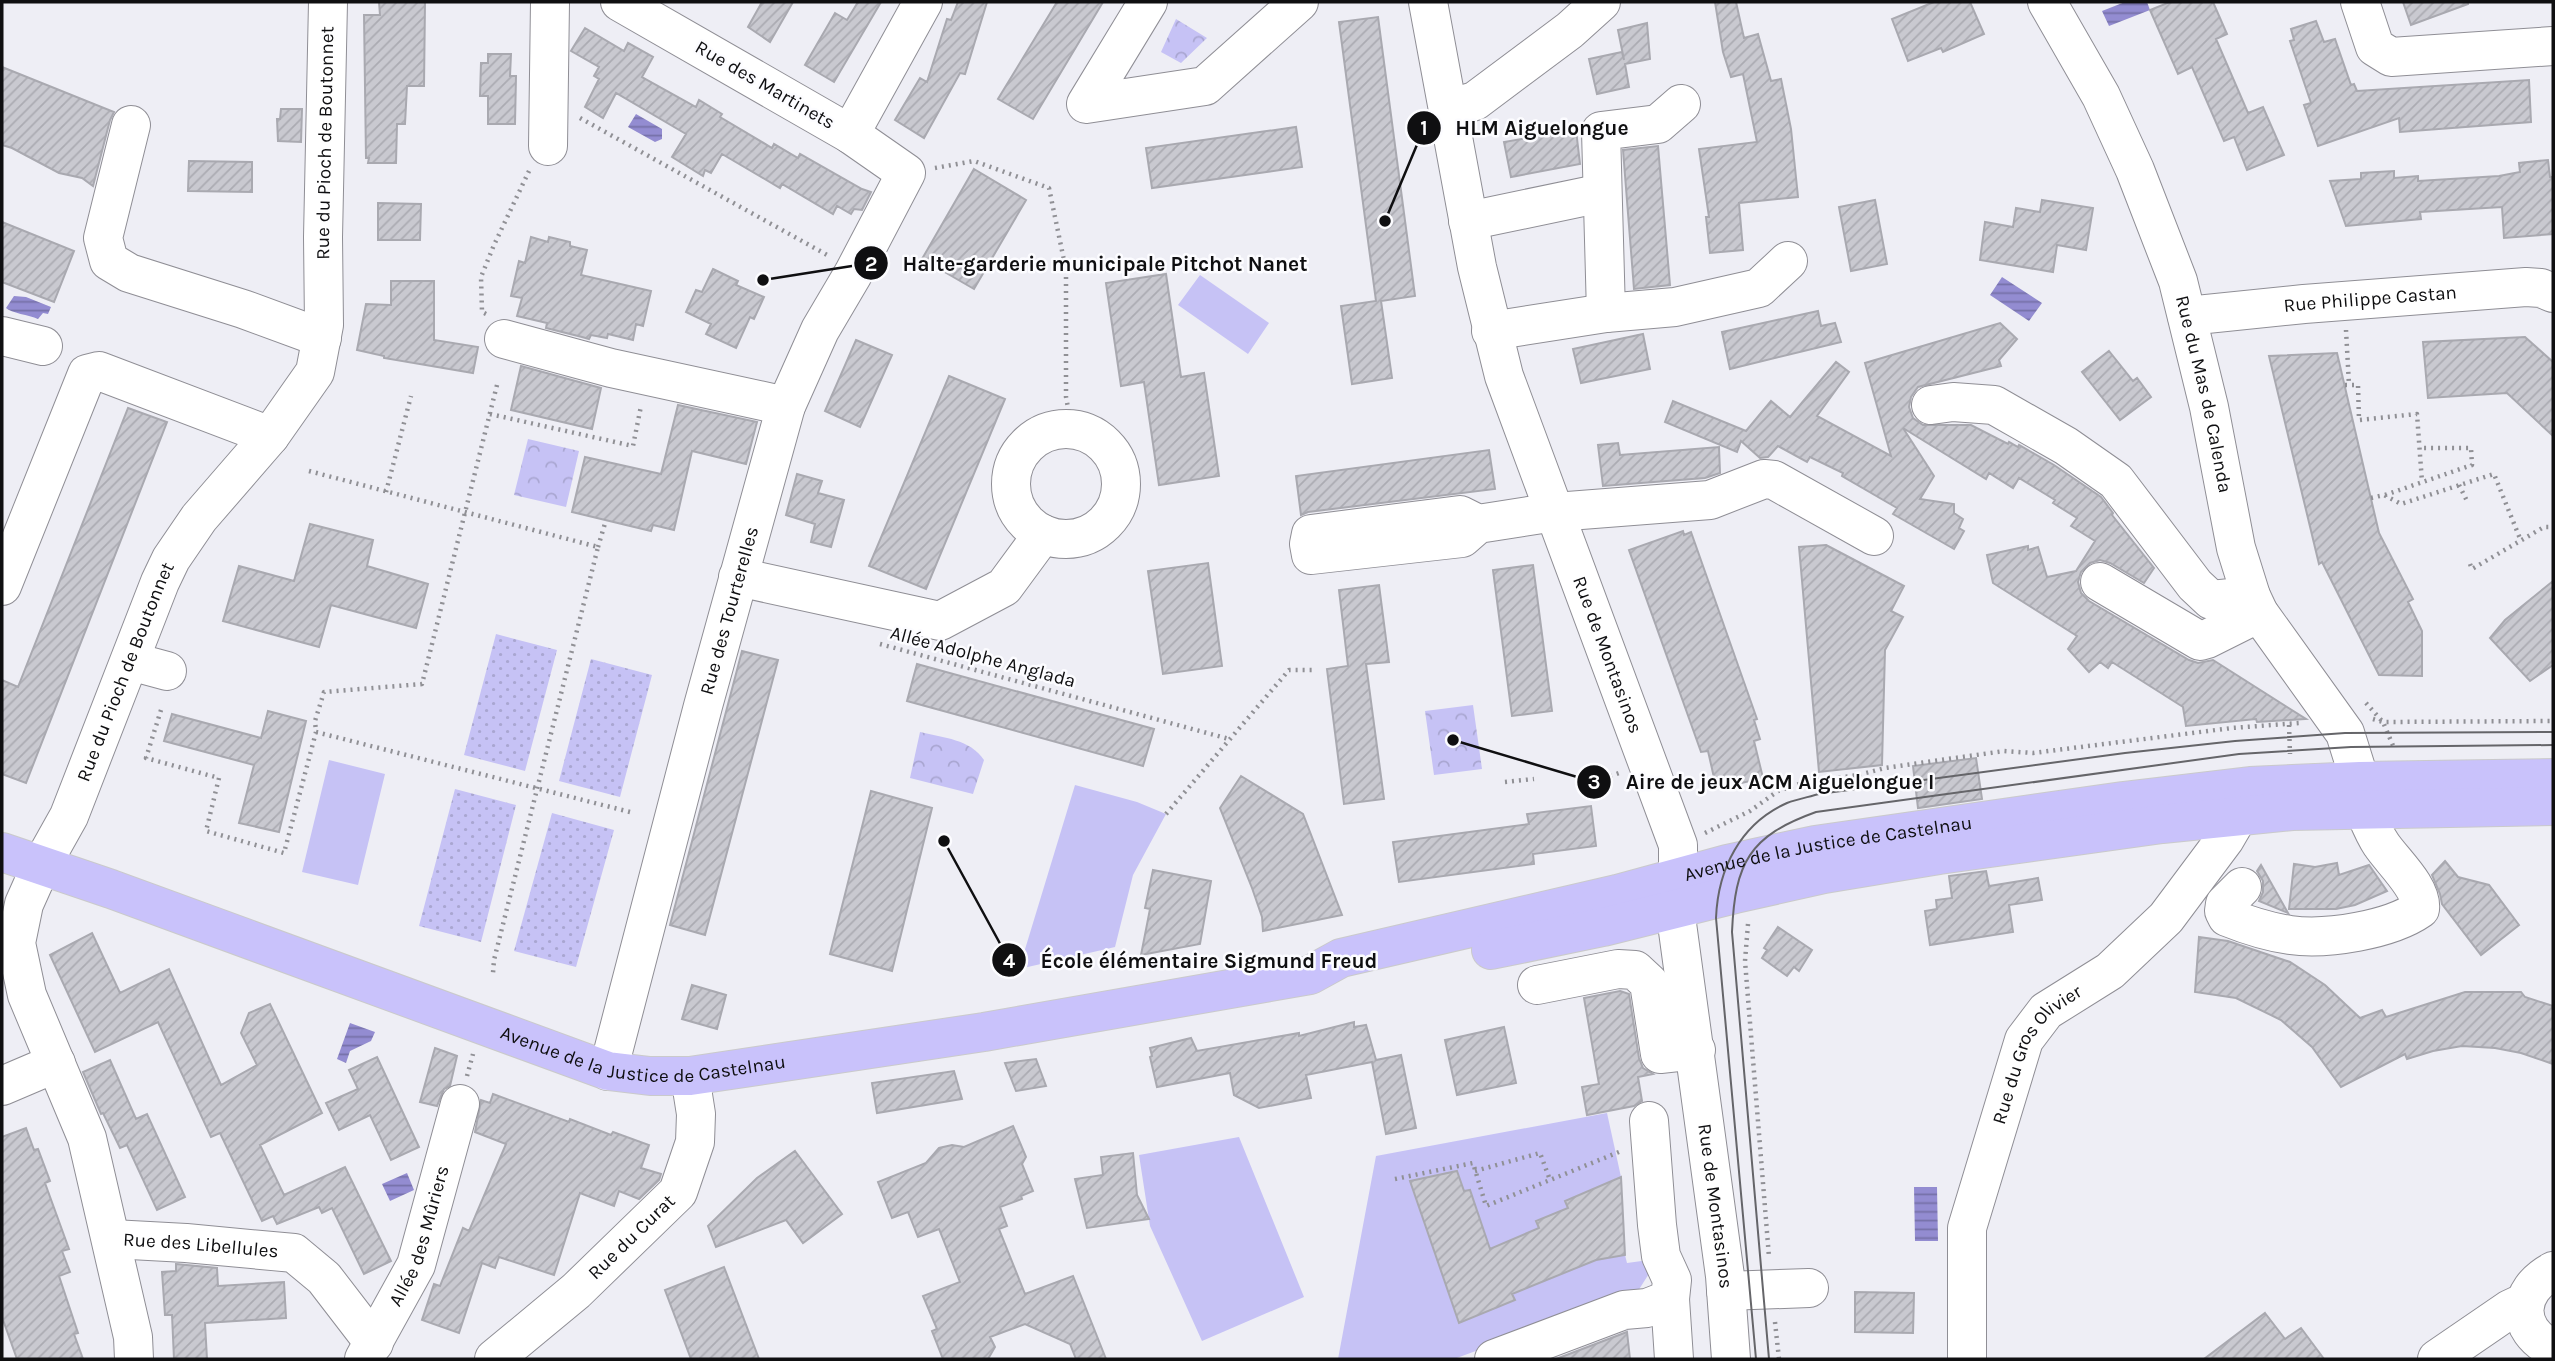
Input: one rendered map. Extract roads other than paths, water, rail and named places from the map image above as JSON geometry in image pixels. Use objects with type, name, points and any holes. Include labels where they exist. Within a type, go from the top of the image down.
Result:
[{"type":"main road","name":"Avenue de la Justice de Castelnau","points":[[1677,877],[1748,891],[1849,870],[2041,840],[2239,815],[2362,795],[2553,778]]},
{"type":"main road","name":"Avenue de la Justice de Castelnau","points":[[2,852],[111,889],[608,1071],[650,1076],[690,1076],[984,1032],[1310,975],[1342,981],[1604,927],[1677,877],[1815,845],[2250,786],[2553,806]]},
{"type":"street","name":"Rue du Pioch de Boutonnet","points":[[134,1359],[133,1337],[87,1138],[27,995],[16,943],[24,904],[41,866],[69,816],[171,559],[199,518],[270,436],[314,372],[322,338],[328,2]]},
{"type":"street","points":[[548,146],[550,2]]},
{"type":"street","name":"Rue des Martinets","points":[[620,2],[850,134],[906,173]]},
{"type":"street","points":[[850,134],[923,2]]},
{"type":"street","points":[[1148,2],[1086,104],[1205,86],[1299,2]]},
{"type":"street","name":"Rue de Montasinos","points":[[1428,2],[1491,331],[1504,376],[1555,512],[1677,877],[1715,1216],[1726,1283],[1731,1359]]},
{"type":"street","points":[[1448,109],[1475,101],[1567,16],[1601,2]]},
{"type":"street","name":"Rue du Mas de Calenda","points":[[2047,2],[2101,96],[2135,170],[2178,281],[2209,407],[2235,548],[2255,605],[2334,716],[2351,747],[2362,795],[2381,844],[2415,888],[2421,904],[2420,909],[2407,918],[2377,927],[2324,936],[2280,933],[2239,921],[2228,916],[2233,899]]},
{"type":"street","points":[[2360,2],[2375,47],[2391,57],[2553,46]]},
{"type":"street","points":[[1606,313],[1601,131],[1658,124],[1681,104]]},
{"type":"street","points":[[131,125],[103,239],[109,261],[129,274],[243,309],[322,338]]},
{"type":"street","name":"Rue des Tourterelles","points":[[608,1071],[738,577],[786,406],[820,330],[906,173]]},
{"type":"street","points":[[1468,221],[1602,193]]},
{"type":"street","points":[[1491,331],[1606,313],[1675,307],[1759,288],[1788,261]]},
{"type":"street","name":"Rue Philippe Castan","points":[[2187,316],[2526,287],[2541,288],[2553,293]]},
{"type":"street","points":[[2,336],[43,346]]},
{"type":"street","points":[[504,339],[648,376],[786,406]]},
{"type":"street","points":[[2,586],[87,374],[99,371],[270,436]]},
{"type":"street","points":[[1931,405],[1953,402],[1994,405],[2066,446],[2116,481],[2195,585],[2211,600],[2255,605]]},
{"type":"street","points":[[1072,429],[1097,438],[1116,458],[1122,485],[1115,512],[1096,531],[1070,540],[1043,534],[1025,521],[1014,502],[1011,481],[1017,459],[1031,442],[1049,431],[1072,429]]},
{"type":"street","points":[[1478,524],[1555,512],[1710,500],[1763,479],[1773,480],[1874,536]]},
{"type":"street","points":[[738,577],[940,621],[1004,587],[1043,534]]},
{"type":"street","points":[[2099,582],[2200,641],[2207,639],[2255,605]]},
{"type":"street","points":[[130,661],[167,671]]},
{"type":"street","name":"Rue du Gros Olivier","points":[[1967,1359],[1967,1228],[2024,1040],[2046,1011],[2110,971],[2166,918],[2225,839],[2239,815]]},
{"type":"street","points":[[1537,985],[1618,969],[1635,970],[1649,983],[1660,1054],[1696,1050]]},
{"type":"street","points":[[2,1086],[56,1063]]},
{"type":"street","name":"Rue du Curat","points":[[494,1359],[576,1291],[678,1192],[695,1142],[696,1114],[690,1076]]},
{"type":"street","name":"Allée des Mûriers","points":[[369,1351],[416,1265],[460,1104]]},
{"type":"street","points":[[1650,1135],[1661,1256],[1671,1290],[1674,1359]]},
{"type":"street","name":"Rue des Libellules","points":[[112,1239],[294,1253],[324,1278],[369,1351]]},
{"type":"street","points":[[2553,1271],[2530,1289],[2525,1303],[2525,1321],[2532,1334],[2553,1349]]},
{"type":"street","points":[[1494,1359],[1624,1310],[1647,1308],[1671,1290],[1726,1283],[1791,1288]]},
{"type":"street","points":[[2437,1359],[2510,1309],[2525,1303]]},
{"type":"tram line","points":[[1756,1359],[1716,918],[1721,882],[1727,866],[1744,836],[1756,823],[1787,803],[1819,794],[2125,753],[2345,733],[2553,732]]},
{"type":"tram line","points":[[1769,1359],[1732,932],[1742,870],[1750,855],[1775,831],[1816,812],[2239,754],[2351,747],[2553,745]]},
{"type":"place","name":"HLM Aiguelongue","points":[[1385,221]]},
{"type":"place","name":"Halte-garderie municipale Pitchot Nanet","points":[[763,280]]},
{"type":"place","name":"Aire de jeux ACM Aiguelongue I","points":[[1453,740]]},
{"type":"place","name":"École élémentaire Sigmund Freud","points":[[944,841]]}]
